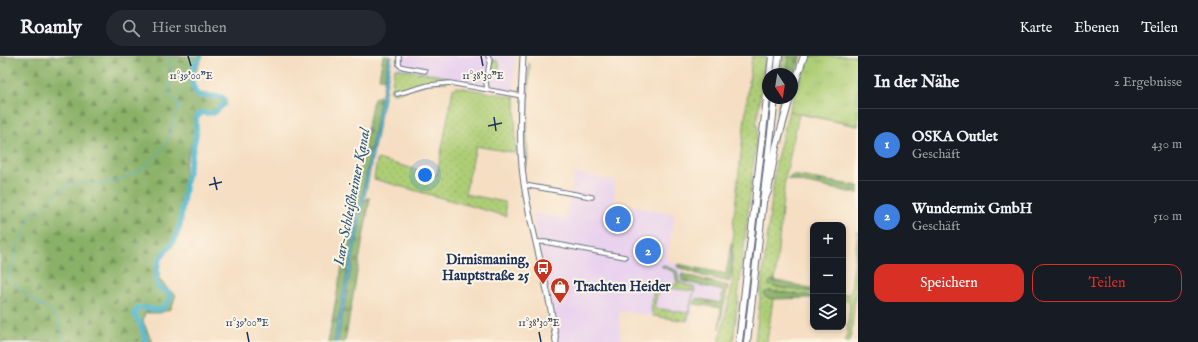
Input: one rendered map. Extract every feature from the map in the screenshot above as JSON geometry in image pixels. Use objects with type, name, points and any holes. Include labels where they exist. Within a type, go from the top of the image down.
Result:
[{"type":"highway","points":[[771,68],[772,56]]},
{"type":"highway","points":[[778,68],[779,56]]},
{"type":"highway","points":[[798,74],[804,56]]},
{"type":"highway","points":[[739,342],[766,104]]},
{"type":"highway","points":[[747,342],[774,104]]},
{"type":"highway","points":[[762,205],[768,191],[776,147],[788,104]]},
{"type":"main road","points":[[523,56],[521,149],[536,242],[552,310],[556,342]]},
{"type":"street","points":[[399,56],[399,65],[425,71]]},
{"type":"street","points":[[487,89],[486,82],[490,59],[488,56]]},
{"type":"street","points":[[396,94],[429,85],[450,83],[522,96]]},
{"type":"street","points":[[526,185],[592,198]]},
{"type":"street","points":[[536,242],[545,242],[625,257]]},
{"type":"shaded area","points":[[398,56],[515,56],[514,92],[436,75],[395,68]]},
{"type":"shaded area","points":[[575,173],[615,181],[614,202],[675,215],[666,261],[678,264],[677,267],[685,274],[682,274],[687,283],[693,283],[723,291],[721,303],[696,298],[690,321],[619,311],[620,338],[631,342],[557,342],[550,294],[532,213],[565,218]]},
{"type":"green space","points":[[0,56],[203,56],[194,76],[194,92],[197,97],[221,99],[222,105],[214,110],[198,111],[194,116],[194,135],[185,165],[183,211],[175,239],[160,258],[159,279],[176,295],[171,309],[160,313],[145,313],[143,321],[152,342],[0,342]]},
{"type":"green space","points":[[383,56],[389,56],[385,79],[379,78]]},
{"type":"green space","points":[[752,56],[766,56],[764,68],[762,68],[762,84],[756,126],[758,126],[733,342],[719,342],[732,287],[733,224]]},
{"type":"green space","points":[[783,56],[789,56],[788,68],[782,68]]},
{"type":"green space","points":[[789,56],[802,56],[797,68],[788,68]]},
{"type":"green space","points":[[808,56],[858,56],[858,126],[799,114],[785,179],[775,280],[772,280],[769,286],[810,292],[810,296],[769,291],[766,297],[773,299],[767,342],[755,342],[776,162],[791,104],[798,104],[798,85]]},
{"type":"green space","points":[[808,56],[858,56],[858,126],[789,111],[791,104],[798,104],[798,85]]},
{"type":"green space","points":[[493,60],[498,61],[499,68],[495,74],[490,77]]},
{"type":"green space","points":[[529,63],[530,64],[528,102]]},
{"type":"green space","points":[[395,68],[448,77],[447,82],[429,83],[395,93],[390,92]]},
{"type":"green space","points":[[524,86],[526,88],[526,157],[524,162]]},
{"type":"green space","points":[[457,87],[515,97],[516,153],[476,146],[465,194],[505,202],[506,216],[374,179],[377,159],[437,175],[453,89]]},
{"type":"green space","points":[[378,96],[381,97],[334,342],[328,342],[372,104],[374,99]]},
{"type":"green space","points":[[769,104],[771,104],[763,173],[761,173]]},
{"type":"green space","points":[[778,104],[786,104],[774,144]]},
{"type":"green space","points":[[527,139],[528,159],[524,170],[527,157]]},
{"type":"green space","points":[[793,175],[858,186],[858,194],[787,179]]},
{"type":"green space","points":[[367,198],[370,198],[345,342],[337,342],[364,200],[367,200]]},
{"type":"green space","points":[[858,231],[857,273],[850,342],[846,342],[850,305],[849,301],[846,300],[846,294],[850,294]]},
{"type":"green space","points":[[731,243],[732,269],[729,282],[703,276],[677,267],[678,264],[726,274]]},
{"type":"green space","points":[[662,265],[677,271],[679,282],[695,288],[687,321],[653,316],[651,309],[654,287],[659,283],[677,285],[675,272],[662,267]],"holes":[[[659,287],[694,291],[688,313],[654,308]]]},
{"type":"green space","points":[[750,266],[753,266],[744,342],[742,342]]},
{"type":"green space","points":[[682,274],[728,286],[719,329],[721,308],[694,304],[696,298],[720,303],[723,291],[682,281]]},
{"type":"green space","points":[[772,280],[810,288],[810,292],[769,286],[769,282]]},
{"type":"green space","points":[[769,291],[810,296],[810,298],[773,299],[765,297],[764,293]]},
{"type":"water","points":[[389,56],[392,56],[337,342],[334,342]]},
{"type":"waterway","points":[[169,56],[172,74],[169,81],[171,83]]},
{"type":"waterway","points":[[146,342],[141,325],[134,313],[138,308],[159,310],[166,305],[170,299],[169,292],[158,287],[155,278],[159,260],[175,239],[180,225],[185,187],[196,135],[196,118],[201,113],[214,113],[224,104],[222,97],[197,95],[192,84],[191,75],[200,56]]},
{"type":"waterway","points":[[49,199],[72,184],[100,184],[124,178],[146,165],[155,157],[169,136],[178,110],[178,101],[169,95],[169,87],[184,71],[191,71]]},
{"type":"waterway","points":[[11,281],[9,273],[16,258],[17,244],[24,235],[30,217],[45,203]]},
{"type":"waterway","points":[[13,283],[40,305],[50,310],[56,318],[65,342]]},
{"type":"place","name":"OSKA Outlet","points":[[618,219]]},
{"type":"place","name":"Wundermix GmbH","points":[[648,251]]},
{"type":"place","name":"Dirnismaning, Hauptstraße 25","points":[[543,285]]},
{"type":"place","name":"Trachten Heider","points":[[560,304]]},
{"type":"water label","name":"Isar-Schleißheimer Kanal","points":[[352,197]]}]
